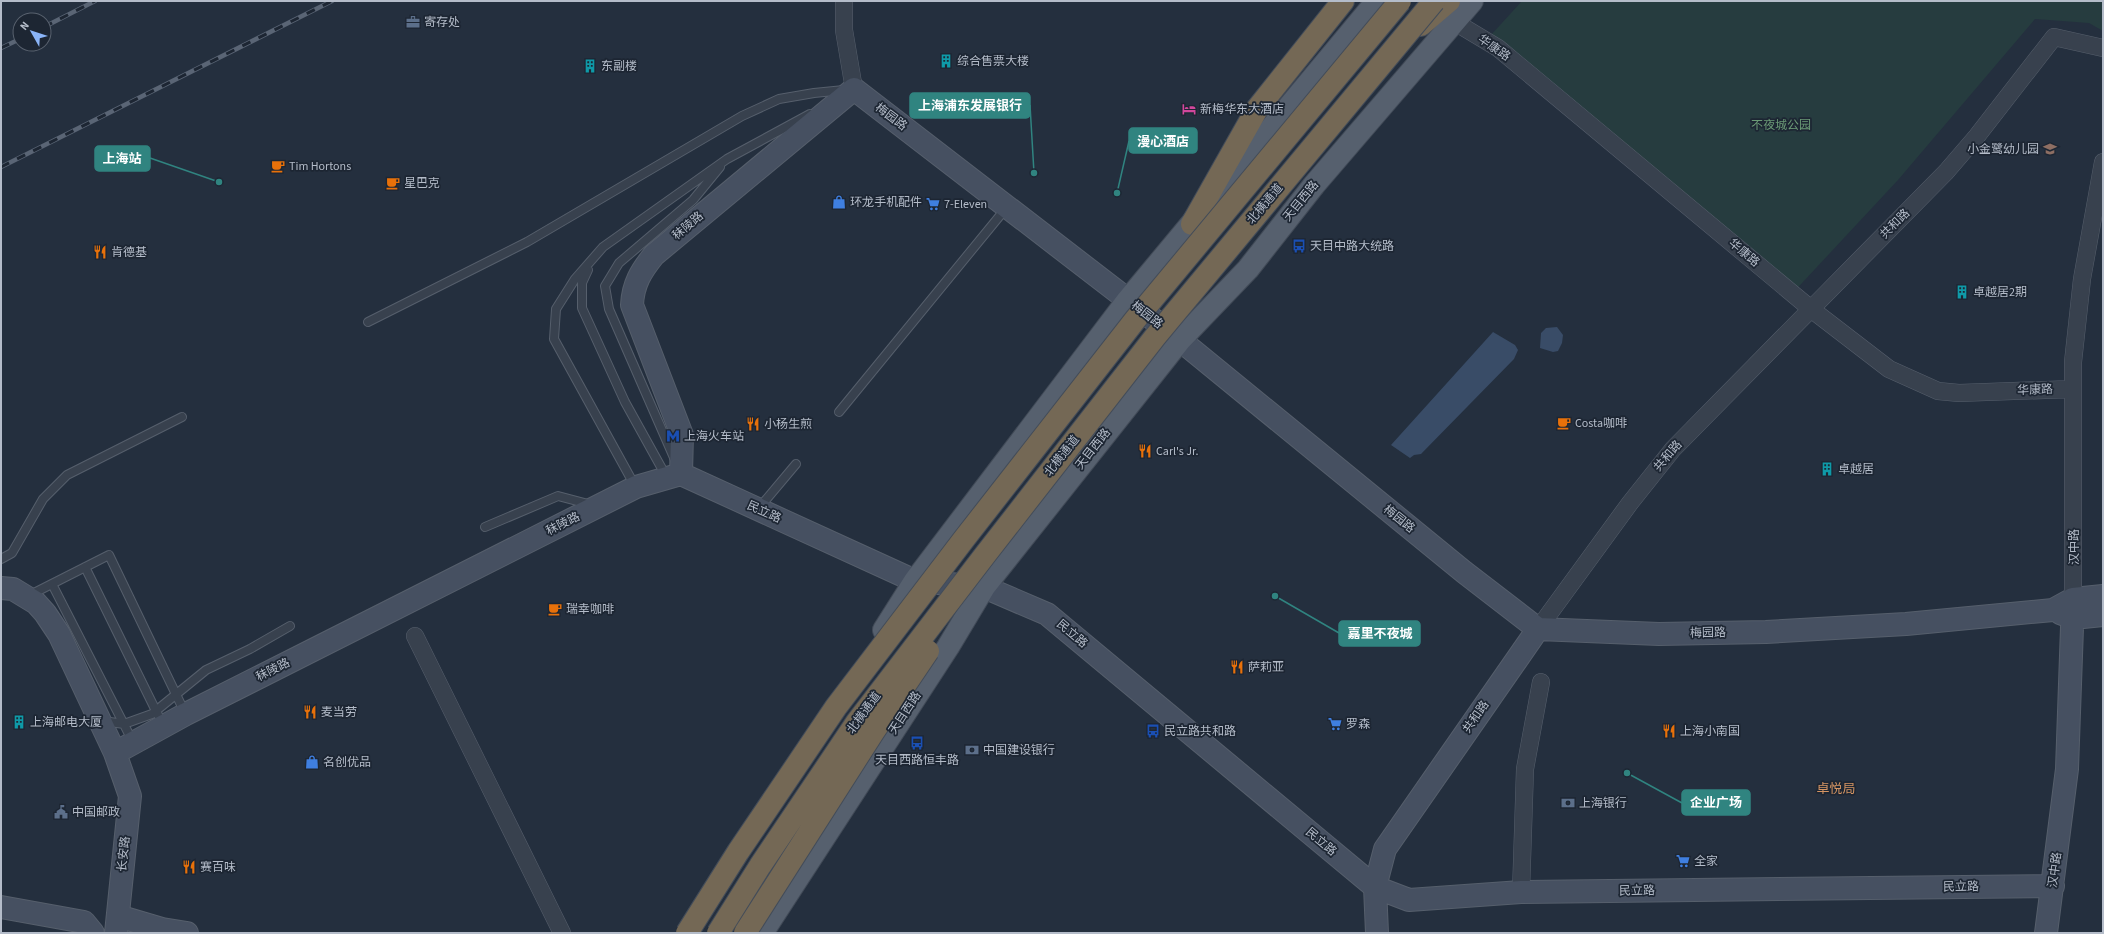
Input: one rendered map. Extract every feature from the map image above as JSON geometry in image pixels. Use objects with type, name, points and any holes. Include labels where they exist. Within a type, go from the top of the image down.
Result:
[{"type":"highway","points":[[1192,224],[1257,109],[1343,1]]},
{"type":"highway","points":[[687,933],[738,852],[836,707],[964,538],[1135,320],[1400,1]]},
{"type":"highway","name":"北横通道","points":[[718,933],[760,866],[857,722],[1155,337],[1434,1]]},
{"type":"highway","points":[[1396,47],[1451,11]]},
{"type":"highway","points":[[745,933],[874,731],[988,564],[1030,497]]},
{"type":"main road","points":[[691,933],[915,581],[1128,300],[1376,1]]},
{"type":"main road","name":"天目西路","points":[[762,933],[948,647],[984,587],[1180,340],[1248,269],[1451,11],[1472,1]]},
{"type":"main road","points":[[733,933],[946,616],[984,587]]},
{"type":"street","points":[[844,1],[844,30],[854,89]]},
{"type":"street","name":"华康路","points":[[1451,11],[1498,48],[1811,309],[1889,370],[1938,391],[1959,393],[2072,389]]},
{"type":"street","name":"共和路","points":[[1376,933],[1375,887],[1385,849],[1538,629],[1630,503],[1673,449],[1952,166],[2054,37],[2103,48]]},
{"type":"street","name":"梅园路","points":[[854,89],[1180,340],[1458,568],[1538,629],[1659,634],[1766,632],[1906,624],[2073,608],[2103,596]]},
{"type":"street","name":"秣陵路","points":[[124,748],[159,719],[186,714],[636,487],[674,476],[682,435],[632,305],[632,290],[641,271],[654,255],[854,89]]},
{"type":"street","name":"汉中路","points":[[2046,933],[2068,762],[2073,608],[2072,389],[2082,279],[2103,162]]},
{"type":"street","name":"民立路","points":[[674,476],[758,509],[915,581],[984,587],[1047,614],[1375,887],[1409,900],[1521,892],[2053,886]]},
{"type":"street","points":[[1,588],[13,589],[26,596],[45,613],[59,634],[100,721],[124,748]]},
{"type":"street","name":"梅园路","points":[[2073,608],[2103,615]]},
{"type":"street","points":[[415,636],[562,933]]},
{"type":"street","points":[[1521,892],[1525,769],[1541,682]]},
{"type":"street","name":"长安路","points":[[117,924],[130,796],[124,748]]},
{"type":"street","points":[[1,907],[84,922],[93,933]]},
{"type":"street","points":[[117,924],[187,933]]},
{"type":"lane","points":[[636,487],[554,339],[556,310],[558,305],[575,280],[603,247],[727,159],[854,89]]},
{"type":"lane","points":[[368,322],[527,242],[742,116],[779,99],[814,93],[854,89]]},
{"type":"lane","points":[[674,476],[609,309],[605,286],[619,263],[693,200],[727,159]]},
{"type":"lane","points":[[838,412],[1007,206]]},
{"type":"lane","points":[[593,260],[582,282],[582,308],[625,402],[674,476]]},
{"type":"lane","points":[[1,559],[12,553],[43,499],[67,474],[182,417]]},
{"type":"lane","points":[[758,509],[796,464]]},
{"type":"lane","points":[[485,527],[558,496],[598,506]]},
{"type":"lane","points":[[26,596],[109,555],[186,714]]},
{"type":"lane","points":[[85,567],[159,719]]},
{"type":"lane","points":[[52,584],[124,724],[124,748]]},
{"type":"lane","points":[[100,721],[124,724],[159,719],[176,694],[206,670],[250,649],[290,626]]},
{"type":"green space","name":"不夜城公园","points":[[1522,1],[2103,1],[2103,31],[2089,23],[2035,19],[1898,180],[1789,297],[1491,35]]},
{"type":"water","points":[[1557,327],[1563,335],[1562,343],[1558,351],[1553,352],[1540,348],[1541,333],[1546,328]]},
{"type":"water","points":[[1493,332],[1515,345],[1518,350],[1514,359],[1421,454],[1414,455],[1410,458],[1391,445]]},
{"type":"railway","points":[[52,23],[95,1]]},
{"type":"railway","points":[[1,167],[332,1]]},
{"type":"railway","points":[[1,48],[12,43]]},
{"type":"place","name":"寄存处","points":[[413,22]]},
{"type":"place","name":"综合售票大楼","points":[[946,61]]},
{"type":"place","name":"东副楼","points":[[590,66]]},
{"type":"place","name":"新梅华东大酒店","points":[[1189,109]]},
{"type":"place","name":"小金鹭幼儿园","points":[[2050,149]]},
{"type":"place","name":"Tim Hortons","points":[[278,166]]},
{"type":"place","name":"上海浦东发展银行","points":[[1034,173]]},
{"type":"place","name":"上海站","points":[[219,182]]},
{"type":"place","name":"星巴克","points":[[393,183]]},
{"type":"place","name":"漫心酒店","points":[[1117,193]]},
{"type":"place","name":"环龙手机配件","points":[[839,202]]},
{"type":"place","name":"7-Eleven","points":[[933,204]]},
{"type":"place","name":"天目中路大统路","points":[[1299,246]]},
{"type":"place","name":"肯德基","points":[[100,252]]},
{"type":"place","name":"卓越居2期","points":[[1962,292]]},
{"type":"place","name":"Costa咖啡","points":[[1564,423]]},
{"type":"place","name":"小杨生煎","points":[[753,424]]},
{"type":"place","name":"上海火车站","points":[[673,436]]},
{"type":"place","name":"Carl's Jr.","points":[[1145,451]]},
{"type":"place","name":"卓越居","points":[[1827,469]]},
{"type":"place","name":"嘉里不夜城","points":[[1275,596]]},
{"type":"place","name":"瑞幸咖啡","points":[[555,609]]},
{"type":"place","name":"萨莉亚","points":[[1237,667]]},
{"type":"place","name":"麦当劳","points":[[310,712]]},
{"type":"place","name":"上海邮电大厦","points":[[19,722]]},
{"type":"place","name":"罗森","points":[[1335,724]]},
{"type":"place","name":"民立路共和路","points":[[1153,731]]},
{"type":"place","name":"上海小南国","points":[[1669,731]]},
{"type":"place","name":"天目西路恒丰路","points":[[917,743]]},
{"type":"place","name":"中国建设银行","points":[[972,750]]},
{"type":"place","name":"名创优品","points":[[312,762]]},
{"type":"place","name":"企业广场","points":[[1627,773]]},
{"type":"place","name":"上海银行","points":[[1568,803]]},
{"type":"place","name":"中国邮政","points":[[61,812]]},
{"type":"place","name":"全家","points":[[1683,861]]},
{"type":"place","name":"赛百味","points":[[189,867]]},
{"type":"district","name":"卓悦局","points":[[1836,789]]}]
